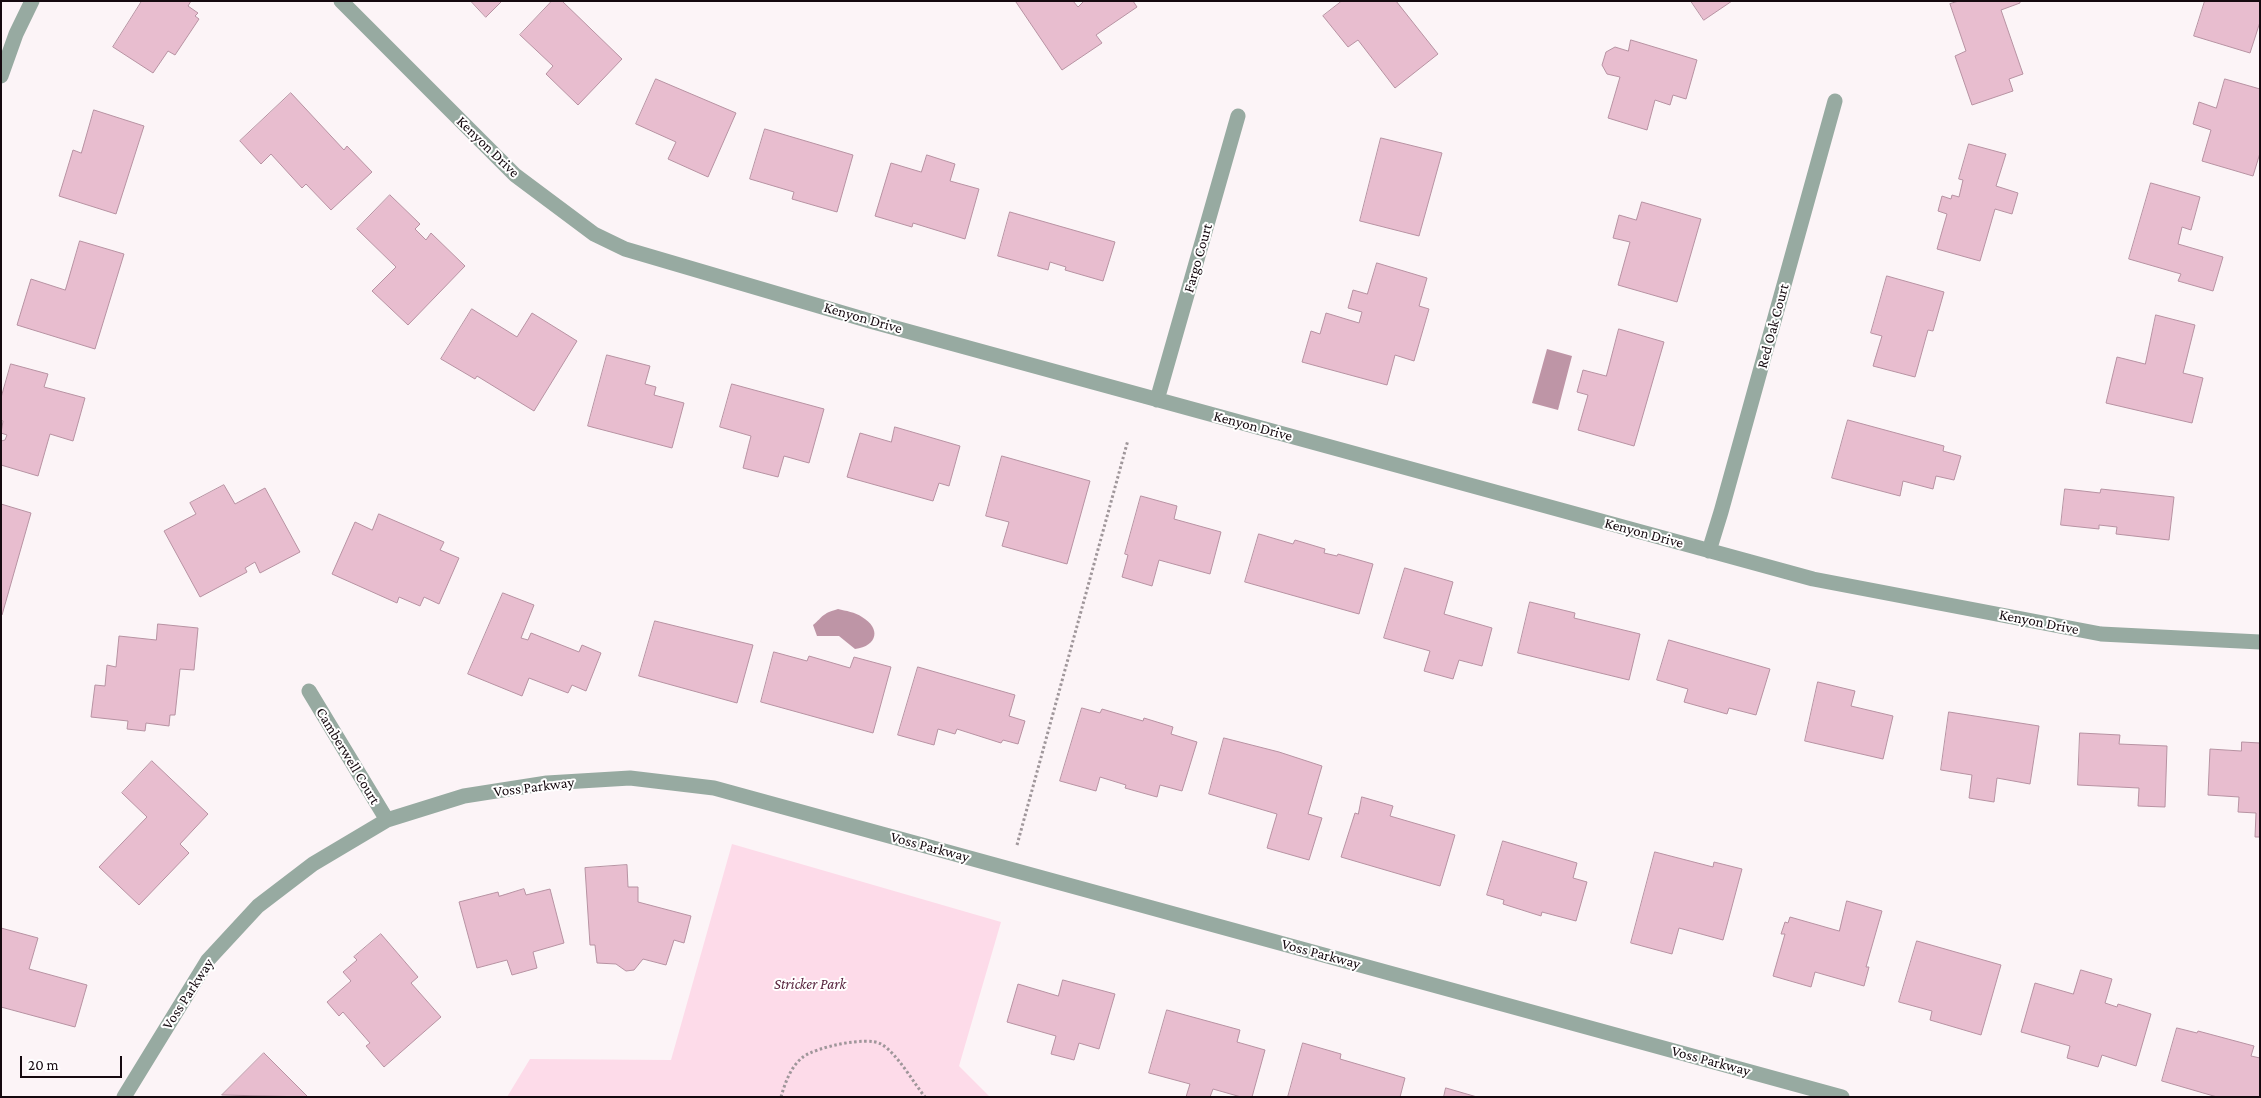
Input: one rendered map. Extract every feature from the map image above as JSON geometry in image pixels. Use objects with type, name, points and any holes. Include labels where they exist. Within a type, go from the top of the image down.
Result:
[{"type":"street","points":[[1,76],[16,34],[32,1]]},
{"type":"street","name":"Kenyon Drive","points":[[341,1],[515,175],[594,234],[625,249],[861,318],[1813,579],[2101,634],[2260,642]]},
{"type":"street","name":"Red Oak Court","points":[[1708,551],[1724,502],[1835,101]]},
{"type":"street","name":"Fargo Court","points":[[1157,400],[1238,116]]},
{"type":"street","name":"Camberwell Court","points":[[309,691],[387,820]]},
{"type":"street","name":"Voss Parkway","points":[[124,1097],[208,960],[258,906],[313,864],[387,820],[464,796],[547,783],[630,778],[714,788],[1842,1097]]},
{"type":"path","points":[[1017,844],[1128,440]]},
{"type":"path","points":[[781,1097],[791,1072],[803,1057],[829,1047],[870,1040],[888,1049],[925,1097]]},
{"type":"green space","name":"Stricker Park","points":[[732,844],[1001,922],[959,1066],[990,1097],[507,1097],[530,1059],[671,1060]]},
{"type":"shaded area","points":[[1547,349],[1572,356],[1558,410],[1532,403]]},
{"type":"shaded area","points":[[838,609],[856,614],[868,621],[874,631],[874,636],[868,644],[855,649],[839,636],[817,636],[813,625],[826,614]]},
{"type":"building","points":[[142,1],[191,1],[188,6],[198,13],[195,16],[199,19],[175,55],[168,51],[153,73],[113,47]]},
{"type":"building","points":[[471,1],[502,1],[486,17]]},
{"type":"building","points":[[552,1],[562,1],[622,59],[578,105],[546,74],[553,66],[520,35]]},
{"type":"building","points":[[1073,1],[1078,7],[1084,1],[1133,1],[1137,7],[1096,35],[1102,43],[1062,70],[1016,2]]},
{"type":"building","points":[[1342,1],[1396,1],[1438,54],[1395,88],[1358,40],[1348,47],[1323,16]]},
{"type":"building","points":[[1691,1],[1732,1],[1704,20]]},
{"type":"building","points":[[1959,1],[2020,1],[2020,3],[2001,10],[2023,74],[2009,79],[2013,91],[1972,105],[1955,56],[1966,51],[1950,4]]},
{"type":"building","points":[[2205,1],[2260,1],[2260,22],[2250,53],[2194,36]]},
{"type":"building","points":[[1631,40],[1697,60],[1686,99],[1673,95],[1670,105],[1655,100],[1647,130],[1608,118],[1620,77],[1607,74],[1602,65],[1606,52],[1615,47],[1628,51]]},
{"type":"building","points":[[656,79],[736,113],[708,177],[668,159],[676,142],[636,124]]},
{"type":"building","points":[[2225,79],[2260,89],[2260,153],[2253,176],[2202,161],[2211,130],[2193,124],[2199,102],[2216,108]]},
{"type":"building","points":[[291,93],[344,150],[347,146],[372,172],[331,210],[306,184],[302,188],[271,154],[261,164],[240,141]]},
{"type":"building","points":[[94,110],[144,126],[116,214],[59,196],[73,150],[81,153]]},
{"type":"building","points":[[765,129],[853,155],[837,212],[792,199],[794,192],[750,179]]},
{"type":"building","points":[[1381,138],[1442,153],[1419,236],[1360,221]]},
{"type":"building","points":[[1969,144],[2006,154],[1996,186],[2018,193],[2012,214],[1995,209],[1980,261],[1937,249],[1947,214],[1938,211],[1942,196],[1951,199],[1952,195],[1959,197],[1963,180],[1959,179]]},
{"type":"building","points":[[927,155],[955,164],[950,181],[979,189],[965,239],[913,223],[912,227],[875,216],[891,163],[921,172]]},
{"type":"building","points":[[2151,183],[2200,197],[2191,230],[2182,227],[2178,244],[2223,257],[2213,291],[2178,281],[2181,274],[2129,259]]},
{"type":"building","points":[[390,195],[420,224],[415,229],[426,240],[431,233],[465,266],[408,325],[372,291],[396,267],[357,229]]},
{"type":"building","points":[[1642,202],[1701,219],[1677,302],[1618,285],[1630,242],[1613,238],[1619,215],[1636,220]]},
{"type":"building","points":[[1010,212],[1115,242],[1103,281],[1065,270],[1066,267],[1050,262],[1048,270],[998,256]]},
{"type":"building","points":[[80,241],[124,254],[95,349],[17,325],[31,279],[65,290]]},
{"type":"building","points":[[1377,263],[1427,278],[1419,306],[1429,309],[1414,361],[1395,355],[1387,385],[1302,362],[1311,331],[1320,334],[1326,313],[1359,323],[1362,312],[1348,308],[1353,290],[1367,294]]},
{"type":"building","points":[[1887,276],[1944,292],[1933,331],[1928,330],[1915,377],[1873,366],[1882,336],[1871,333]]},
{"type":"building","points":[[472,309],[517,337],[532,313],[577,341],[534,411],[477,376],[475,379],[441,359]]},
{"type":"building","points":[[2156,315],[2195,325],[2183,373],[2203,378],[2192,423],[2106,403],[2117,357],[2145,364]]},
{"type":"building","points":[[1619,329],[1664,342],[1634,446],[1578,430],[1588,395],[1577,392],[1583,370],[1606,376]]},
{"type":"building","points":[[607,355],[650,366],[645,384],[656,387],[654,395],[684,403],[672,448],[588,426]]},
{"type":"building","points":[[11,364],[48,374],[44,387],[85,398],[73,441],[50,434],[38,476],[1,465],[1,441],[5,440],[7,435],[1,433],[3,421],[1,420],[1,398]]},
{"type":"building","points":[[732,384],[824,409],[809,463],[784,456],[778,477],[743,468],[751,436],[720,427]]},
{"type":"building","points":[[1848,420],[1944,446],[1943,451],[1961,456],[1954,480],[1936,476],[1933,489],[1903,481],[1900,496],[1832,478]]},
{"type":"building","points":[[895,427],[960,446],[949,486],[939,483],[933,501],[847,477],[860,433],[891,442]]},
{"type":"building","points":[[1002,456],[1090,481],[1067,564],[1002,546],[1009,522],[986,516]]},
{"type":"building","points":[[224,485],[235,504],[265,488],[300,552],[260,573],[255,562],[245,568],[247,572],[200,597],[164,531],[196,514],[190,503]]},
{"type":"building","points":[[2065,489],[2100,493],[2101,489],[2174,497],[2169,540],[2116,534],[2117,527],[2099,525],[2099,529],[2061,525]]},
{"type":"building","points":[[1141,496],[1177,506],[1174,519],[1221,532],[1210,574],[1159,560],[1152,586],[1122,577],[1128,555],[1125,554]]},
{"type":"building","points":[[1,504],[31,513],[2,615],[1,615]]},
{"type":"building","points":[[379,514],[444,542],[440,550],[459,558],[439,604],[424,597],[420,606],[399,597],[397,603],[332,574],[355,522],[372,530]]},
{"type":"building","points":[[1259,534],[1293,544],[1295,540],[1325,549],[1324,553],[1337,556],[1338,554],[1373,564],[1359,614],[1245,582]]},
{"type":"building","points":[[1405,568],[1453,582],[1444,614],[1492,628],[1482,666],[1459,660],[1453,679],[1424,671],[1430,651],[1384,638]]},
{"type":"building","points":[[503,593],[534,605],[521,638],[528,640],[531,633],[579,652],[582,645],[601,653],[586,691],[572,685],[568,693],[529,678],[522,696],[468,674]]},
{"type":"building","points":[[1530,602],[1575,613],[1574,618],[1640,634],[1629,680],[1518,653]]},
{"type":"building","points":[[655,621],[753,645],[737,703],[639,676]]},
{"type":"building","points":[[158,624],[198,628],[194,670],[180,669],[175,715],[170,715],[169,726],[146,723],[145,731],[127,729],[128,721],[91,717],[95,685],[105,686],[107,665],[116,667],[119,636],[156,640]]},
{"type":"building","points":[[1669,640],[1770,669],[1756,715],[1729,708],[1727,714],[1684,702],[1688,689],[1657,680]]},
{"type":"building","points":[[774,652],[807,661],[809,656],[850,668],[854,657],[891,667],[873,733],[761,702]]},
{"type":"building","points":[[918,667],[1015,695],[1009,716],[1025,721],[1018,744],[1003,740],[1001,743],[957,729],[955,734],[938,729],[934,745],[898,735]]},
{"type":"building","points":[[1818,682],[1855,691],[1851,706],[1893,716],[1883,759],[1805,741]]},
{"type":"building","points":[[1082,708],[1100,713],[1102,709],[1143,721],[1144,718],[1173,727],[1171,734],[1197,742],[1182,791],[1160,785],[1157,797],[1125,788],[1126,785],[1100,777],[1096,791],[1060,781]]},
{"type":"building","points":[[1949,712],[2039,726],[2030,784],[1997,778],[1994,802],[1969,798],[1972,775],[1941,770]]},
{"type":"building","points":[[2080,733],[2120,735],[2119,744],[2167,746],[2165,807],[2138,806],[2139,788],[2078,785]]},
{"type":"building","points":[[1224,738],[1279,752],[1322,766],[1308,814],[1322,818],[1309,860],[1267,848],[1277,814],[1209,794]]},
{"type":"building","points":[[2242,742],[2260,743],[2260,837],[2255,837],[2256,813],[2238,812],[2239,797],[2208,795],[2210,749],[2241,751]]},
{"type":"building","points":[[152,761],[208,814],[180,844],[189,853],[139,905],[99,867],[147,817],[122,793]]},
{"type":"building","points":[[1362,797],[1393,806],[1390,816],[1455,835],[1440,886],[1341,857],[1355,813],[1358,814]]},
{"type":"building","points":[[1503,841],[1577,863],[1573,878],[1587,882],[1576,921],[1542,912],[1541,916],[1503,904],[1504,900],[1487,895]]},
{"type":"building","points":[[1655,852],[1713,867],[1714,862],[1742,869],[1723,940],[1679,928],[1672,954],[1631,943]]},
{"type":"building","points":[[627,865],[628,887],[638,887],[638,902],[691,916],[684,943],[674,940],[666,965],[643,959],[634,970],[626,971],[616,964],[597,963],[595,945],[590,945],[585,868]]},
{"type":"building","points":[[524,889],[526,895],[550,889],[564,943],[533,952],[537,968],[512,975],[507,960],[477,968],[459,902],[498,892],[499,896]]},
{"type":"building","points":[[1847,901],[1882,911],[1866,967],[1869,967],[1864,986],[1815,972],[1811,987],[1773,976],[1785,934],[1781,934],[1785,922],[1788,923],[1790,917],[1839,931]]},
{"type":"building","points":[[1,928],[38,938],[29,969],[87,985],[75,1027],[1,1007]]},
{"type":"building","points":[[381,934],[418,977],[411,983],[441,1017],[384,1067],[366,1046],[370,1043],[343,1012],[339,1016],[327,1002],[351,981],[343,972],[357,960],[354,957]]},
{"type":"building","points":[[1917,941],[2001,965],[1981,1035],[1930,1020],[1932,1011],[1899,1002]]},
{"type":"building","points":[[2081,970],[2112,979],[2105,1003],[2117,1007],[2118,1004],[2151,1014],[2136,1066],[2102,1055],[2098,1067],[2067,1058],[2070,1046],[2021,1032],[2035,983],[2073,994]]},
{"type":"building","points":[[1063,980],[1115,994],[1099,1049],[1079,1043],[1074,1060],[1051,1054],[1056,1036],[1007,1022],[1018,984],[1058,996]]},
{"type":"building","points":[[1167,1010],[1240,1030],[1237,1042],[1265,1050],[1252,1097],[1241,1097],[1213,1089],[1210,1097],[1186,1097],[1190,1084],[1149,1073]]},
{"type":"building","points":[[2177,1028],[2197,1033],[2198,1031],[2254,1046],[2251,1056],[2260,1058],[2260,1097],[2217,1097],[2162,1081]]},
{"type":"building","points":[[1303,1043],[1341,1054],[1340,1059],[1405,1078],[1400,1097],[1288,1097]]},
{"type":"building","points":[[264,1053],[308,1097],[222,1095]]},
{"type":"building","points":[[1446,1088],[1477,1097],[1444,1097]]}]
